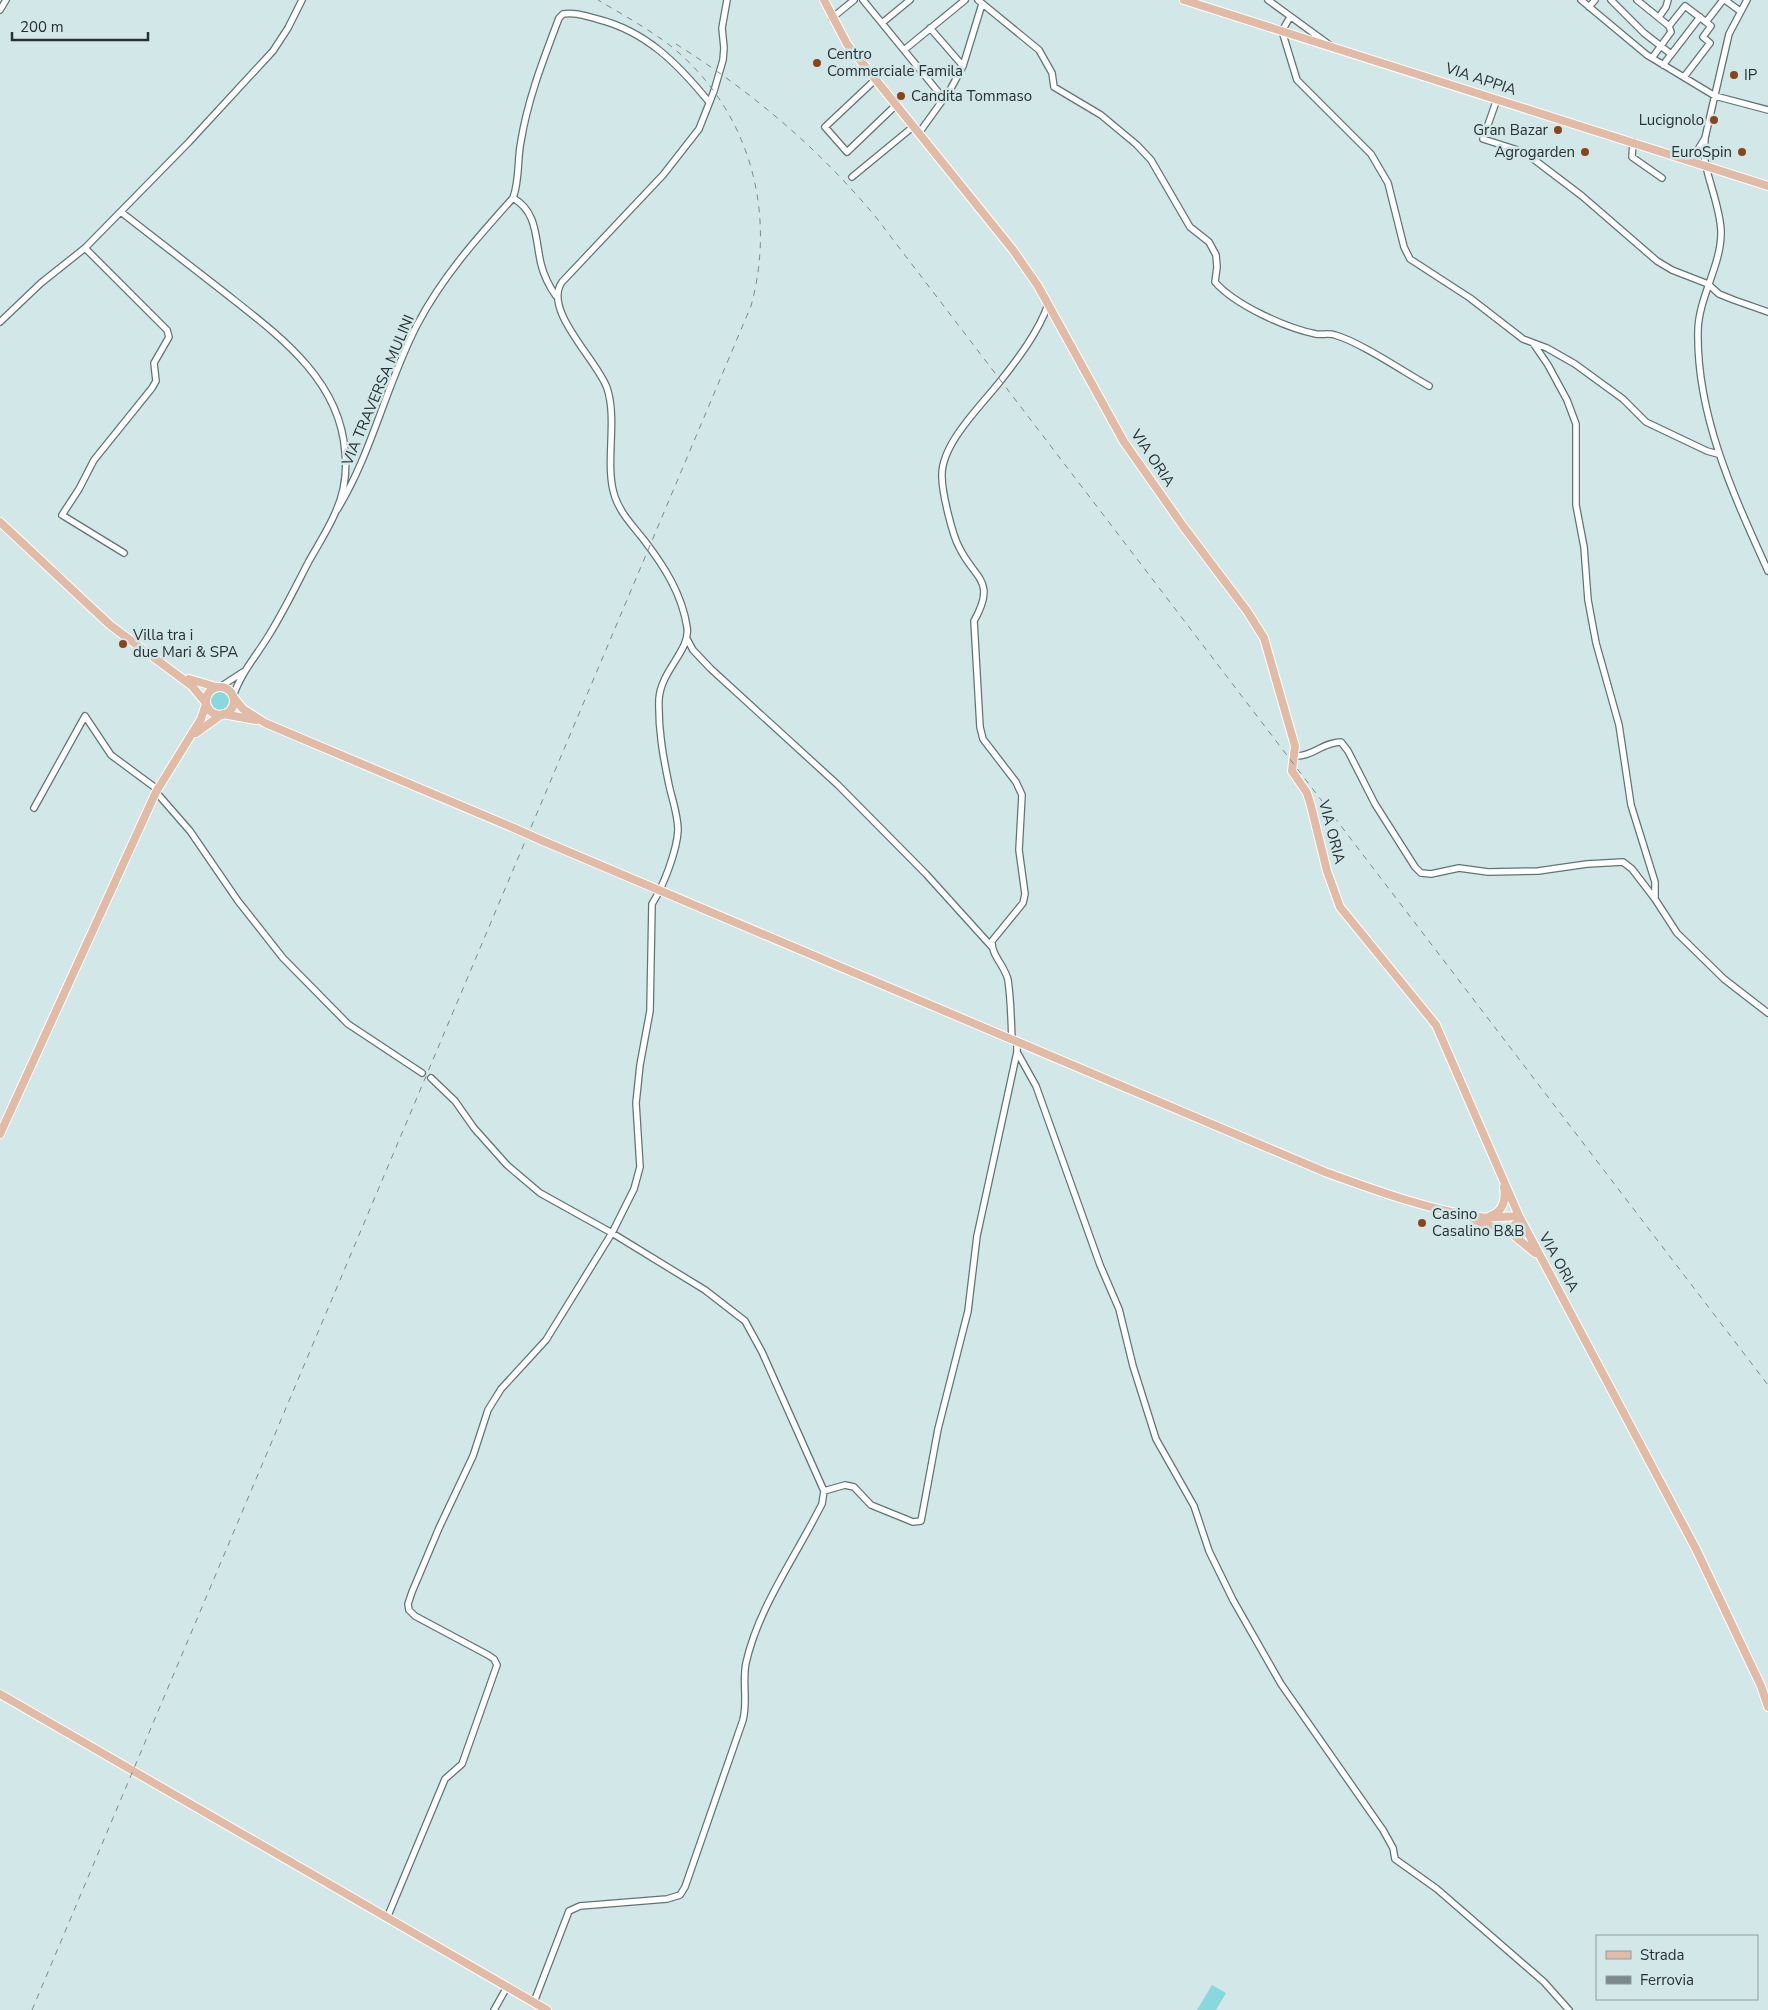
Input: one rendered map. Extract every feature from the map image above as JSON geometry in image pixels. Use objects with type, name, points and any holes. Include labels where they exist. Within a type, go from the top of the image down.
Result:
[{"type":"main road","name":"VIA ORIA","points":[[824,0],[847,44],[1013,250],[1048,305],[1124,442],[1183,526],[1247,611],[1264,638],[1295,746],[1292,771],[1307,793],[1328,871],[1340,907],[1431,1016],[1520,1218],[1696,1549],[1761,1686],[1768,1707]]},
{"type":"main road","name":"VIA APPIA","points":[[1184,0],[1768,186]]},
{"type":"main road","points":[[0,522],[110,625],[198,691],[212,712],[264,723]]},
{"type":"main road","points":[[176,673],[194,682],[228,689],[242,709],[264,723],[1325,1172],[1499,1228],[1520,1239],[1540,1257]]},
{"type":"main road","points":[[0,1134],[157,790],[201,719],[207,694],[218,687]]},
{"type":"main road","points":[[187,742],[206,724],[232,708],[233,697]]},
{"type":"main road","points":[[1482,1217],[1495,1214],[1502,1208],[1505,1194],[1502,1178]]},
{"type":"main road","points":[[1415,1201],[1482,1217],[1520,1218]]},
{"type":"main road","points":[[1499,1228],[1512,1227],[1520,1218]]},
{"type":"main road","points":[[0,1694],[547,2010]]},
{"type":"street","points":[[0,10],[6,0]]},
{"type":"street","points":[[0,322],[41,283],[85,248],[273,51],[285,33],[302,0]]},
{"type":"street","points":[[727,0],[722,28],[723,60],[710,102],[699,129],[688,145],[631,210],[558,287],[557,304],[604,381],[608,392],[615,498],[624,515],[670,579],[684,611],[687,639],[710,669],[838,786],[926,874],[992,947],[1003,966],[1008,980],[1014,1041],[1017,1052],[1036,1086],[1100,1265],[1119,1309],[1133,1366],[1156,1439],[1194,1506],[1209,1551],[1233,1600],[1281,1684],[1383,1830],[1393,1848],[1395,1859],[1443,1895],[1544,1982],[1569,2010]]},
{"type":"street","points":[[832,18],[854,0]]},
{"type":"street","points":[[863,0],[944,99]]},
{"type":"street","points":[[882,23],[910,0]]},
{"type":"street","points":[[904,50],[964,0]]},
{"type":"street","points":[[1268,0],[1332,46]]},
{"type":"street","points":[[1581,0],[1625,39],[1663,65],[1715,96],[1768,110]]},
{"type":"street","points":[[1589,7],[1594,0]]},
{"type":"street","points":[[1610,0],[1671,54]]},
{"type":"street","points":[[1637,0],[1669,26],[1671,32],[1652,58]]},
{"type":"street","points":[[1659,17],[1666,7],[1668,0]]},
{"type":"street","points":[[1706,22],[1724,0],[1740,11]]},
{"type":"street","points":[[1747,0],[1729,34],[1705,138],[1706,166],[1721,232],[1701,304],[1698,329],[1699,357],[1718,454],[1768,571]]},
{"type":"street","points":[[919,133],[944,99],[962,66],[980,2],[988,6],[1005,24],[1039,50],[1052,73],[1054,87],[1101,116],[1138,145],[1152,160],[1190,227],[1209,242],[1216,255],[1218,267],[1215,282],[1222,290],[1273,321],[1316,334],[1334,335],[1350,342],[1429,386]]},
{"type":"street","points":[[1669,26],[1685,6],[1711,26],[1703,37],[1710,43],[1684,77]]},
{"type":"street","points":[[556,296],[548,284],[541,264],[537,240],[528,210],[513,198],[517,186],[520,143],[527,111],[559,18],[563,14],[578,14],[614,23],[629,29],[660,49],[680,68],[710,102]]},
{"type":"street","points":[[1290,17],[1282,31],[1297,80],[1371,154],[1380,168],[1388,183],[1404,247],[1410,259],[1470,298],[1523,339],[1575,364],[1623,399],[1646,422],[1707,451],[1718,454]]},
{"type":"street","points":[[1663,65],[1700,17]]},
{"type":"street","points":[[930,28],[962,66]]},
{"type":"street","points":[[876,78],[825,127],[847,152],[896,105]]},
{"type":"street","points":[[1497,99],[1483,139],[1524,152],[1582,196],[1672,270],[1708,284],[1719,294],[1768,312]]},
{"type":"street","points":[[852,177],[914,126]]},
{"type":"street","points":[[1691,161],[1705,138]]},
{"type":"street","points":[[1633,142],[1632,157],[1662,178]]},
{"type":"street","name":"VIA TRAVERSA MULINI","points":[[337,510],[348,491],[374,434],[416,326],[458,260],[513,198]]},
{"type":"street","points":[[121,212],[262,322],[312,369],[335,407],[344,437],[346,461],[344,483],[337,510],[233,697]]},
{"type":"street","points":[[85,248],[167,330],[169,337],[154,363],[155,383],[98,453],[79,489],[63,513],[124,553]]},
{"type":"street","points":[[992,947],[992,941],[1022,902],[1025,894],[1019,850],[1022,795],[1016,782],[984,739],[980,727],[974,621],[982,606],[985,594],[980,577],[959,548],[941,477],[945,459],[958,434],[1016,359],[1042,321],[1048,305]]},
{"type":"street","points":[[1533,343],[1548,365],[1567,400],[1576,424],[1576,505],[1584,547],[1588,600],[1596,643],[1619,725],[1631,805],[1655,882],[1655,899]]},
{"type":"street","points":[[387,1918],[445,1779],[462,1764],[497,1665],[494,1659],[488,1655],[415,1616],[409,1610],[408,1604],[439,1528],[473,1456],[488,1410],[501,1390],[546,1340],[612,1233],[634,1189],[640,1167],[636,1103],[640,1065],[650,1011],[652,904],[661,891],[678,830],[661,747],[660,689],[664,678],[687,639]]},
{"type":"street","points":[[218,687],[248,668]]},
{"type":"street","points":[[34,808],[84,716],[111,754],[157,790],[190,831],[238,901],[283,958],[348,1024],[422,1073]]},
{"type":"street","points":[[1295,756],[1304,756],[1330,742],[1340,742],[1348,751],[1374,804],[1415,867],[1422,873],[1431,874],[1459,868],[1488,872],[1538,871],[1588,864],[1623,862],[1632,869],[1655,899],[1677,933],[1724,979],[1768,1014]]},
{"type":"street","points":[[824,1492],[845,1485],[854,1487],[871,1505],[913,1522],[922,1521],[938,1429],[968,1311],[977,1236],[1017,1052]]},
{"type":"street","points":[[431,1078],[455,1101],[474,1128],[507,1165],[540,1193],[612,1233],[705,1290],[745,1322],[762,1352],[824,1492],[817,1513],[754,1638],[746,1665],[747,1705],[743,1720],[685,1887],[680,1895],[667,1899],[580,1906],[569,1911],[534,2002]]},
{"type":"street","points":[[494,2010],[507,1987]]},
{"type":"shaded area","points":[[220,691],[227,694],[230,701],[227,708],[220,711],[213,708],[210,701],[213,694]]},
{"type":"shaded area","points":[[1212,1985],[1226,1993],[1216,2010],[1197,2010]]},
{"type":"railway","points":[[32,2010],[751,306],[758,270],[760,234],[758,199],[750,164],[738,132],[720,101],[699,72],[672,47],[645,28],[598,0]]},
{"type":"railway","points":[[676,44],[731,81],[782,122],[830,167],[875,216],[1768,1385]]},
{"type":"place","name":"Centro Commerciale Famila","points":[[817,63]]},
{"type":"place","name":"IP","points":[[1734,75]]},
{"type":"place","name":"Candita Tommaso","points":[[901,96]]},
{"type":"place","name":"Lucignolo","points":[[1714,120]]},
{"type":"place","name":"Gran Bazar","points":[[1558,130]]},
{"type":"place","name":"Agrogarden","points":[[1585,152]]},
{"type":"place","name":"EuroSpin","points":[[1742,152]]},
{"type":"place","name":"Villa tra i due Mari & SPA","points":[[123,644]]},
{"type":"place","name":"Casino Casalino B&B","points":[[1422,1223]]}]
